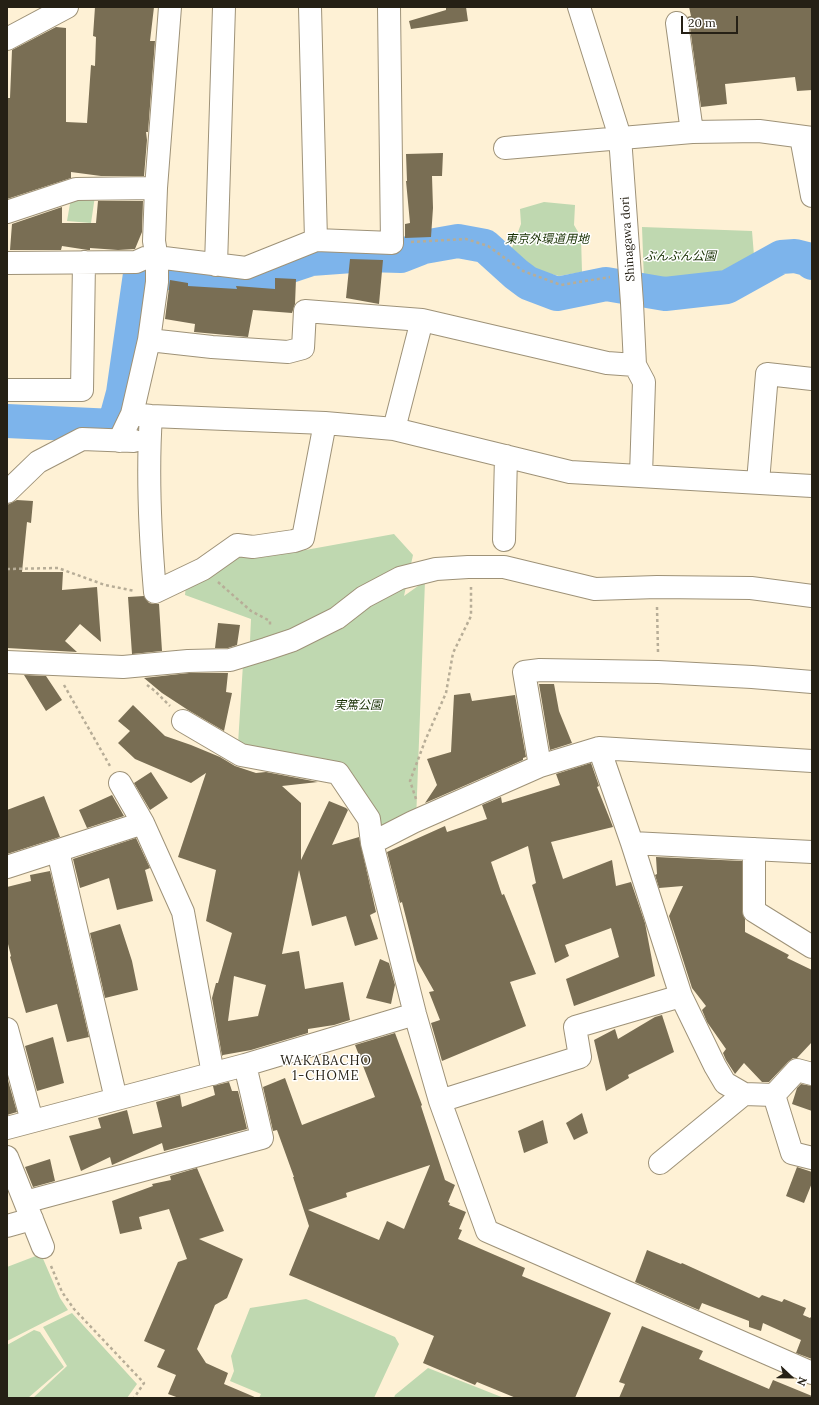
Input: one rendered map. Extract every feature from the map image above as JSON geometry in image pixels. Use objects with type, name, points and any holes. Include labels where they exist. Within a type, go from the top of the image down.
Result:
[{"type":"street","points":[[7,39],[67,7]]},
{"type":"street","points":[[170,7],[156,188],[154,241],[157,282],[141,415],[149,442],[152,554],[155,592],[203,569],[237,545],[253,547],[294,541],[303,538],[325,423]]},
{"type":"street","points":[[216,265],[224,7]]},
{"type":"street","points":[[310,7],[316,240]]},
{"type":"street","points":[[7,262],[136,262],[145,258],[156,258],[246,268],[316,240],[392,243],[389,7]]},
{"type":"street","name":"Shinagawa dori","points":[[579,7],[620,137],[623,278],[632,303],[635,365],[644,382],[641,475]]},
{"type":"street","points":[[677,23],[692,132]]},
{"type":"street","points":[[505,148],[692,132],[759,131],[807,138],[812,196]]},
{"type":"street","points":[[7,212],[76,189],[156,188]]},
{"type":"street","points":[[7,390],[82,390],[84,262]]},
{"type":"street","points":[[149,340],[212,347],[288,352],[303,348],[305,311],[422,320],[607,363],[635,365]]},
{"type":"street","points":[[394,429],[422,320]]},
{"type":"street","points":[[758,482],[767,374],[812,380]]},
{"type":"street","points":[[141,415],[325,423],[394,429],[570,472],[812,486]]},
{"type":"street","points":[[119,441],[141,415]]},
{"type":"street","points":[[7,492],[38,462],[82,439],[149,442]]},
{"type":"street","points":[[504,540],[506,456]]},
{"type":"street","points":[[7,662],[123,667],[230,660],[293,640],[338,618],[364,597],[400,578],[436,570],[468,567],[504,567],[595,589],[657,587],[751,588],[812,596]]},
{"type":"street","points":[[540,766],[524,672],[540,670],[658,672],[752,676],[812,682]]},
{"type":"street","points":[[183,721],[241,755],[338,773],[369,818],[372,843],[415,1014],[440,1101],[487,1231],[812,1374]]},
{"type":"street","points":[[372,843],[416,821],[540,766],[599,748],[812,761]]},
{"type":"street","points":[[599,748],[632,843],[681,996],[715,1066],[725,1083],[744,1094],[774,1095],[797,1070],[812,1074]]},
{"type":"street","points":[[120,784],[143,823],[183,912],[212,1074]]},
{"type":"street","points":[[7,867],[143,823]]},
{"type":"street","points":[[632,843],[812,852]]},
{"type":"street","points":[[754,849],[754,911],[812,947]]},
{"type":"street","points":[[58,851],[116,1099]]},
{"type":"street","points":[[440,1101],[580,1057],[575,1027],[681,996]]},
{"type":"street","points":[[7,1128],[245,1065],[415,1014]]},
{"type":"street","points":[[7,1029],[32,1121]]},
{"type":"street","points":[[7,1226],[28,1211],[262,1138],[245,1065]]},
{"type":"street","points":[[660,1163],[744,1094]]},
{"type":"street","points":[[774,1095],[792,1153],[812,1158]]},
{"type":"street","points":[[7,1157],[43,1248]]},
{"type":"path","points":[[392,243],[466,239],[488,246],[523,271],[560,285],[623,278]]},
{"type":"path","points":[[416,821],[416,797],[410,781],[425,741],[446,693],[453,653],[471,616],[472,592],[468,567]]},
{"type":"path","points":[[7,569],[58,568],[105,585],[140,592],[155,592]]},
{"type":"path","points":[[203,569],[250,611],[270,621],[266,649]]},
{"type":"path","points":[[657,587],[658,672]]},
{"type":"path","points":[[53,664],[120,784]]},
{"type":"path","points":[[123,667],[155,691],[183,721]]},
{"type":"path","points":[[43,1248],[62,1292],[74,1309],[144,1383],[134,1398]]},
{"type":"green space","points":[[95,196],[91,223],[67,221],[71,198]]},
{"type":"green space","name":"東京外環道用地","points":[[544,202],[575,205],[574,225],[581,237],[582,272],[559,276],[539,271],[510,253],[521,224],[520,209]]},
{"type":"green space","name":"ぶんぶん公園","points":[[642,227],[752,231],[755,268],[715,280],[683,285],[644,282]]},
{"type":"green space","name":"実篤公園","points":[[394,534],[413,555],[404,596],[425,581],[416,821],[378,835],[342,767],[238,744],[243,664],[249,663],[251,619],[185,595],[186,585],[238,550],[300,551]]},
{"type":"green space","points":[[41,1254],[60,1298],[68,1310],[7,1341],[7,1267]]},
{"type":"green space","points":[[306,1299],[395,1337],[399,1344],[374,1398],[259,1398],[261,1394],[230,1381],[234,1371],[231,1356],[250,1308]]},
{"type":"green space","points":[[72,1313],[137,1384],[127,1398],[33,1398],[67,1366],[43,1327]]},
{"type":"green space","points":[[34,1330],[40,1332],[64,1367],[28,1398],[7,1398],[7,1345]]},
{"type":"green space","points":[[428,1368],[504,1398],[394,1398],[395,1395]]},
{"type":"building","points":[[95,7],[154,7],[150,41],[155,41],[148,132],[146,132],[147,140],[144,176],[101,176],[71,172],[71,178],[7,199],[7,98],[10,98],[12,50],[56,27],[66,28],[66,122],[87,123],[91,65],[95,66],[96,37],[93,36]]},
{"type":"building","points":[[446,7],[466,7],[468,21],[411,29],[409,21],[446,10]]},
{"type":"building","points":[[689,7],[812,7],[812,90],[797,91],[795,77],[725,84],[727,104],[701,107],[689,21],[687,17],[691,16]]},
{"type":"building","points":[[443,153],[442,176],[432,176],[433,208],[431,237],[405,238],[405,224],[410,223],[406,181],[406,154]]},
{"type":"building","points":[[98,201],[143,201],[142,232],[135,249],[118,250],[90,248],[90,250],[88,250],[62,246],[61,250],[10,250],[12,224],[62,207],[62,223],[96,223]]},
{"type":"building","points":[[350,259],[383,260],[379,304],[346,298]]},
{"type":"building","points":[[275,278],[296,279],[295,304],[292,313],[253,310],[248,337],[194,332],[195,324],[165,319],[170,280],[188,283],[188,286],[237,289],[236,286],[275,289]]},
{"type":"building","points":[[17,500],[33,501],[31,523],[27,522],[22,572],[63,572],[62,590],[97,587],[101,642],[80,624],[65,641],[77,652],[7,648],[7,505]]},
{"type":"building","points":[[144,596],[149,603],[159,604],[162,651],[132,654],[128,597]]},
{"type":"building","points":[[218,623],[240,625],[237,645],[228,648],[215,648]]},
{"type":"building","points":[[189,673],[228,673],[226,692],[232,693],[224,731],[162,693],[144,678]]},
{"type":"building","points":[[24,675],[46,676],[62,700],[46,711]]},
{"type":"building","points":[[539,684],[554,684],[559,711],[572,743],[550,750]]},
{"type":"building","points":[[470,693],[472,701],[515,695],[526,757],[523,758],[523,760],[425,803],[437,785],[427,759],[451,752],[454,695]]},
{"type":"building","points":[[133,705],[165,736],[220,757],[235,766],[256,773],[266,772],[318,782],[282,786],[301,803],[301,860],[329,801],[348,810],[332,845],[359,837],[376,912],[370,915],[378,939],[355,946],[346,916],[312,926],[299,870],[282,954],[299,951],[305,989],[343,982],[350,1020],[334,1025],[308,1029],[308,1033],[251,1050],[222,1056],[212,998],[216,983],[218,983],[232,933],[206,921],[216,870],[178,857],[206,773],[191,783],[135,759],[118,743],[130,731],[118,721]],"holes":[[[234,976],[266,985],[258,1016],[228,1021]]]},
{"type":"building","points":[[591,763],[599,786],[597,787],[613,827],[551,842],[563,879],[612,860],[616,886],[631,882],[645,923],[655,976],[574,1006],[566,979],[619,957],[611,928],[565,945],[569,956],[555,963],[532,885],[536,883],[528,846],[491,862],[502,895],[504,894],[536,974],[510,982],[526,1026],[442,1061],[431,1023],[440,1020],[429,992],[434,991],[417,961],[387,852],[445,826],[447,832],[487,819],[482,805],[501,797],[502,803],[560,785],[556,774]]},
{"type":"building","points":[[151,772],[168,798],[150,810],[134,783]]},
{"type":"building","points":[[112,795],[124,816],[87,828],[79,810]]},
{"type":"building","points":[[44,796],[60,837],[7,854],[7,810]]},
{"type":"building","points":[[136,838],[150,868],[145,870],[153,901],[117,910],[109,878],[80,888],[73,859]]},
{"type":"building","points":[[656,857],[742,861],[742,911],[745,919],[745,932],[789,955],[787,958],[812,970],[812,1042],[797,1058],[793,1058],[788,1062],[769,1082],[762,1082],[744,1063],[735,1074],[726,1060],[723,1053],[726,1049],[707,1022],[702,1010],[706,1006],[692,988],[669,916],[683,886],[659,888],[655,875],[657,874]]},
{"type":"building","points":[[50,871],[89,1037],[67,1042],[57,1004],[26,1013],[10,957],[7,940],[7,887],[31,881],[30,875]]},
{"type":"building","points":[[120,924],[132,961],[138,990],[105,998],[90,933]]},
{"type":"building","points":[[380,959],[389,963],[395,985],[391,1004],[366,998]]},
{"type":"building","points":[[662,1015],[674,1052],[628,1075],[629,1078],[606,1091],[594,1040],[615,1029],[618,1039],[655,1017]]},
{"type":"building","points":[[395,1033],[422,1105],[421,1106],[445,1180],[455,1185],[448,1202],[450,1203],[449,1205],[466,1212],[459,1229],[462,1230],[458,1239],[525,1268],[522,1276],[611,1313],[575,1398],[516,1398],[477,1382],[475,1385],[423,1363],[434,1336],[289,1275],[309,1226],[294,1177],[277,1130],[273,1131],[263,1087],[285,1078],[302,1125],[375,1097],[355,1045]],"holes":[[[430,1165],[404,1229],[387,1221],[379,1240],[308,1210],[347,1197],[346,1193]]]},
{"type":"building","points":[[53,1037],[64,1083],[37,1091],[25,1046]]},
{"type":"building","points":[[7,1077],[17,1112],[7,1115]]},
{"type":"building","points":[[229,1082],[232,1091],[238,1091],[247,1129],[164,1151],[162,1143],[112,1165],[110,1157],[81,1171],[69,1136],[101,1128],[98,1118],[127,1110],[133,1134],[162,1127],[156,1102],[180,1095],[182,1107],[215,1095],[213,1086]]},
{"type":"building","points":[[801,1084],[812,1086],[812,1111],[792,1104],[797,1088]]},
{"type":"building","points":[[582,1113],[588,1133],[574,1140],[566,1123]]},
{"type":"building","points":[[543,1120],[548,1143],[524,1153],[518,1131]]},
{"type":"building","points":[[50,1159],[55,1181],[33,1187],[25,1167]]},
{"type":"building","points":[[797,1167],[812,1172],[812,1183],[804,1203],[786,1196]]},
{"type":"building","points":[[197,1168],[224,1231],[199,1239],[243,1259],[227,1298],[215,1305],[197,1349],[206,1363],[228,1373],[224,1384],[257,1398],[179,1398],[168,1394],[176,1375],[157,1367],[165,1350],[144,1341],[178,1262],[187,1259],[169,1209],[139,1217],[142,1229],[120,1234],[112,1201],[153,1186],[152,1184],[171,1180],[170,1176]]},
{"type":"building","points":[[647,1250],[681,1264],[682,1263],[759,1298],[762,1295],[782,1302],[784,1299],[806,1308],[803,1315],[810,1318],[812,1316],[812,1359],[796,1353],[801,1340],[763,1323],[761,1331],[749,1327],[749,1321],[702,1303],[699,1310],[635,1282]]},
{"type":"building","points":[[642,1326],[703,1351],[699,1359],[769,1389],[773,1380],[812,1396],[812,1398],[619,1398],[625,1384],[619,1382]]},
{"type":"waterway","points":[[7,421],[114,426],[123,393],[140,274],[144,268],[201,279],[251,279],[311,259],[366,255],[401,256],[424,247],[458,241],[485,246],[528,283],[557,294],[606,284],[665,294],[727,287],[781,257],[795,256],[807,259],[812,263]]},
{"type":"district","name":"WAKABACHO 1-CHOME","points":[[326,1068]]}]
